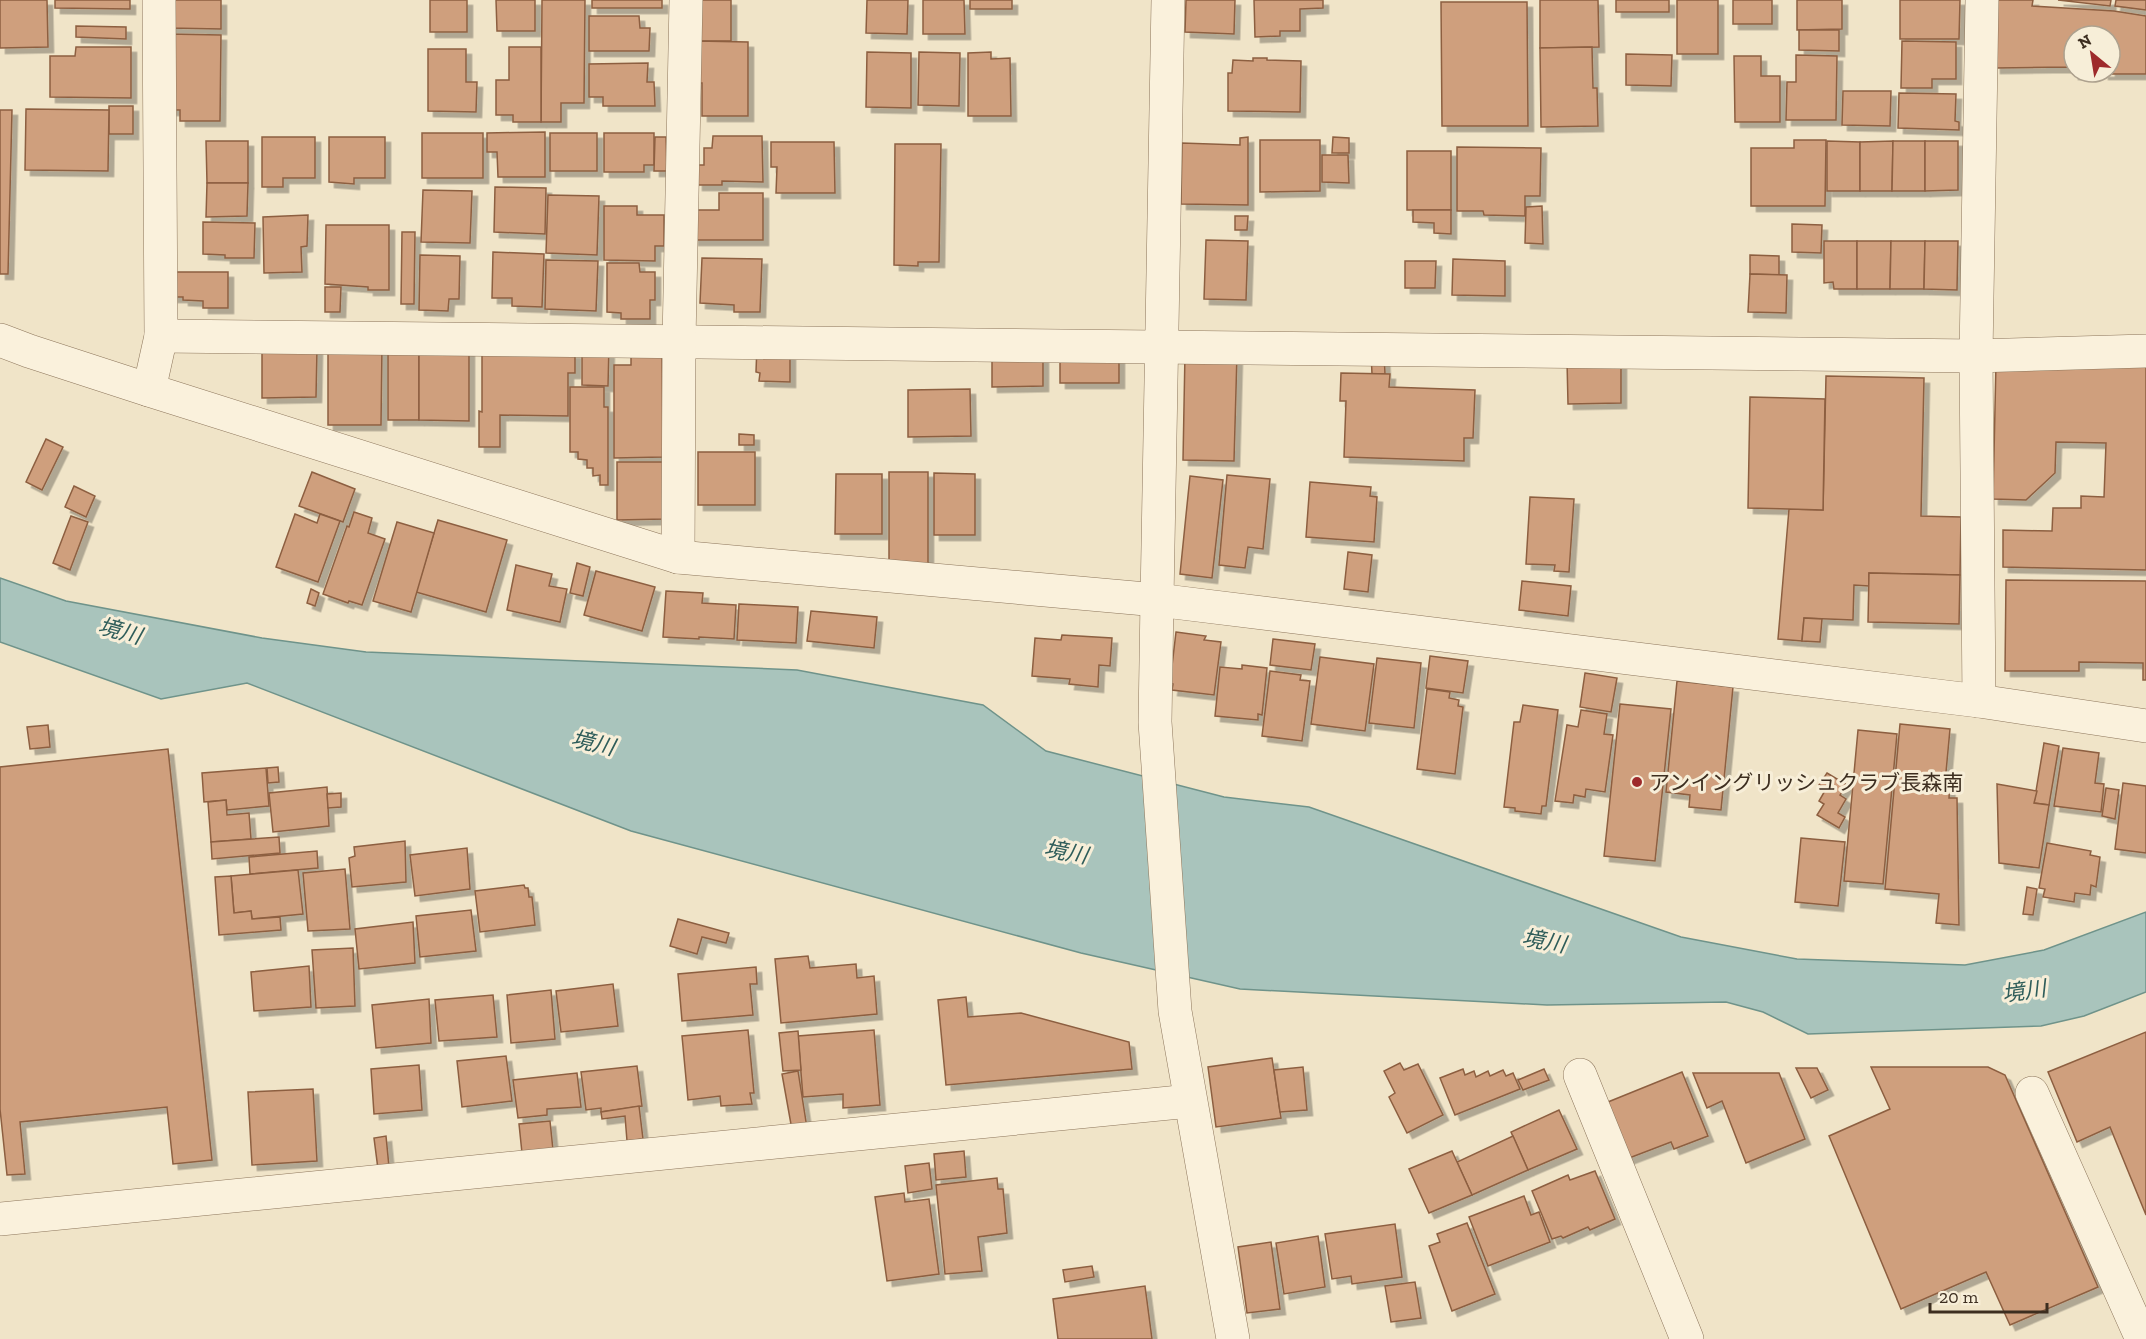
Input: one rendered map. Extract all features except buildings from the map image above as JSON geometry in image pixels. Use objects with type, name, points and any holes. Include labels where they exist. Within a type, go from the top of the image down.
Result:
[{"type":"street","points":[[149,390],[161,336],[159,0]]},
{"type":"street","points":[[678,557],[679,341],[686,0]]},
{"type":"street","points":[[1168,0],[1155,722],[1175,1011],[1233,1339]]},
{"type":"street","points":[[1980,700],[1976,356],[1982,0]]},
{"type":"street","points":[[161,336],[1976,356],[2146,351]]},
{"type":"street","points":[[0,340],[149,390],[678,557],[1157,600],[1980,700],[2146,726]]},
{"type":"street","points":[[1580,1076],[1687,1339]]},
{"type":"street","points":[[2032,1093],[2142,1339]]},
{"type":"street","points":[[0,1219],[1190,1101]]},
{"type":"water","name":"境川","points":[[0,578],[66,601],[262,638],[366,652],[797,670],[983,705],[1046,751],[1224,797],[1309,807],[1681,937],[1797,959],[1965,965],[2044,950],[2146,912],[2146,992],[2084,1016],[2041,1026],[1808,1034],[1763,1012],[1726,1002],[1547,1005],[1240,989],[1081,953],[631,831],[247,683],[161,699],[0,642]]},
{"type":"place","name":"アンイングリッシュクラブ長森南","points":[[1637,782]]}]
